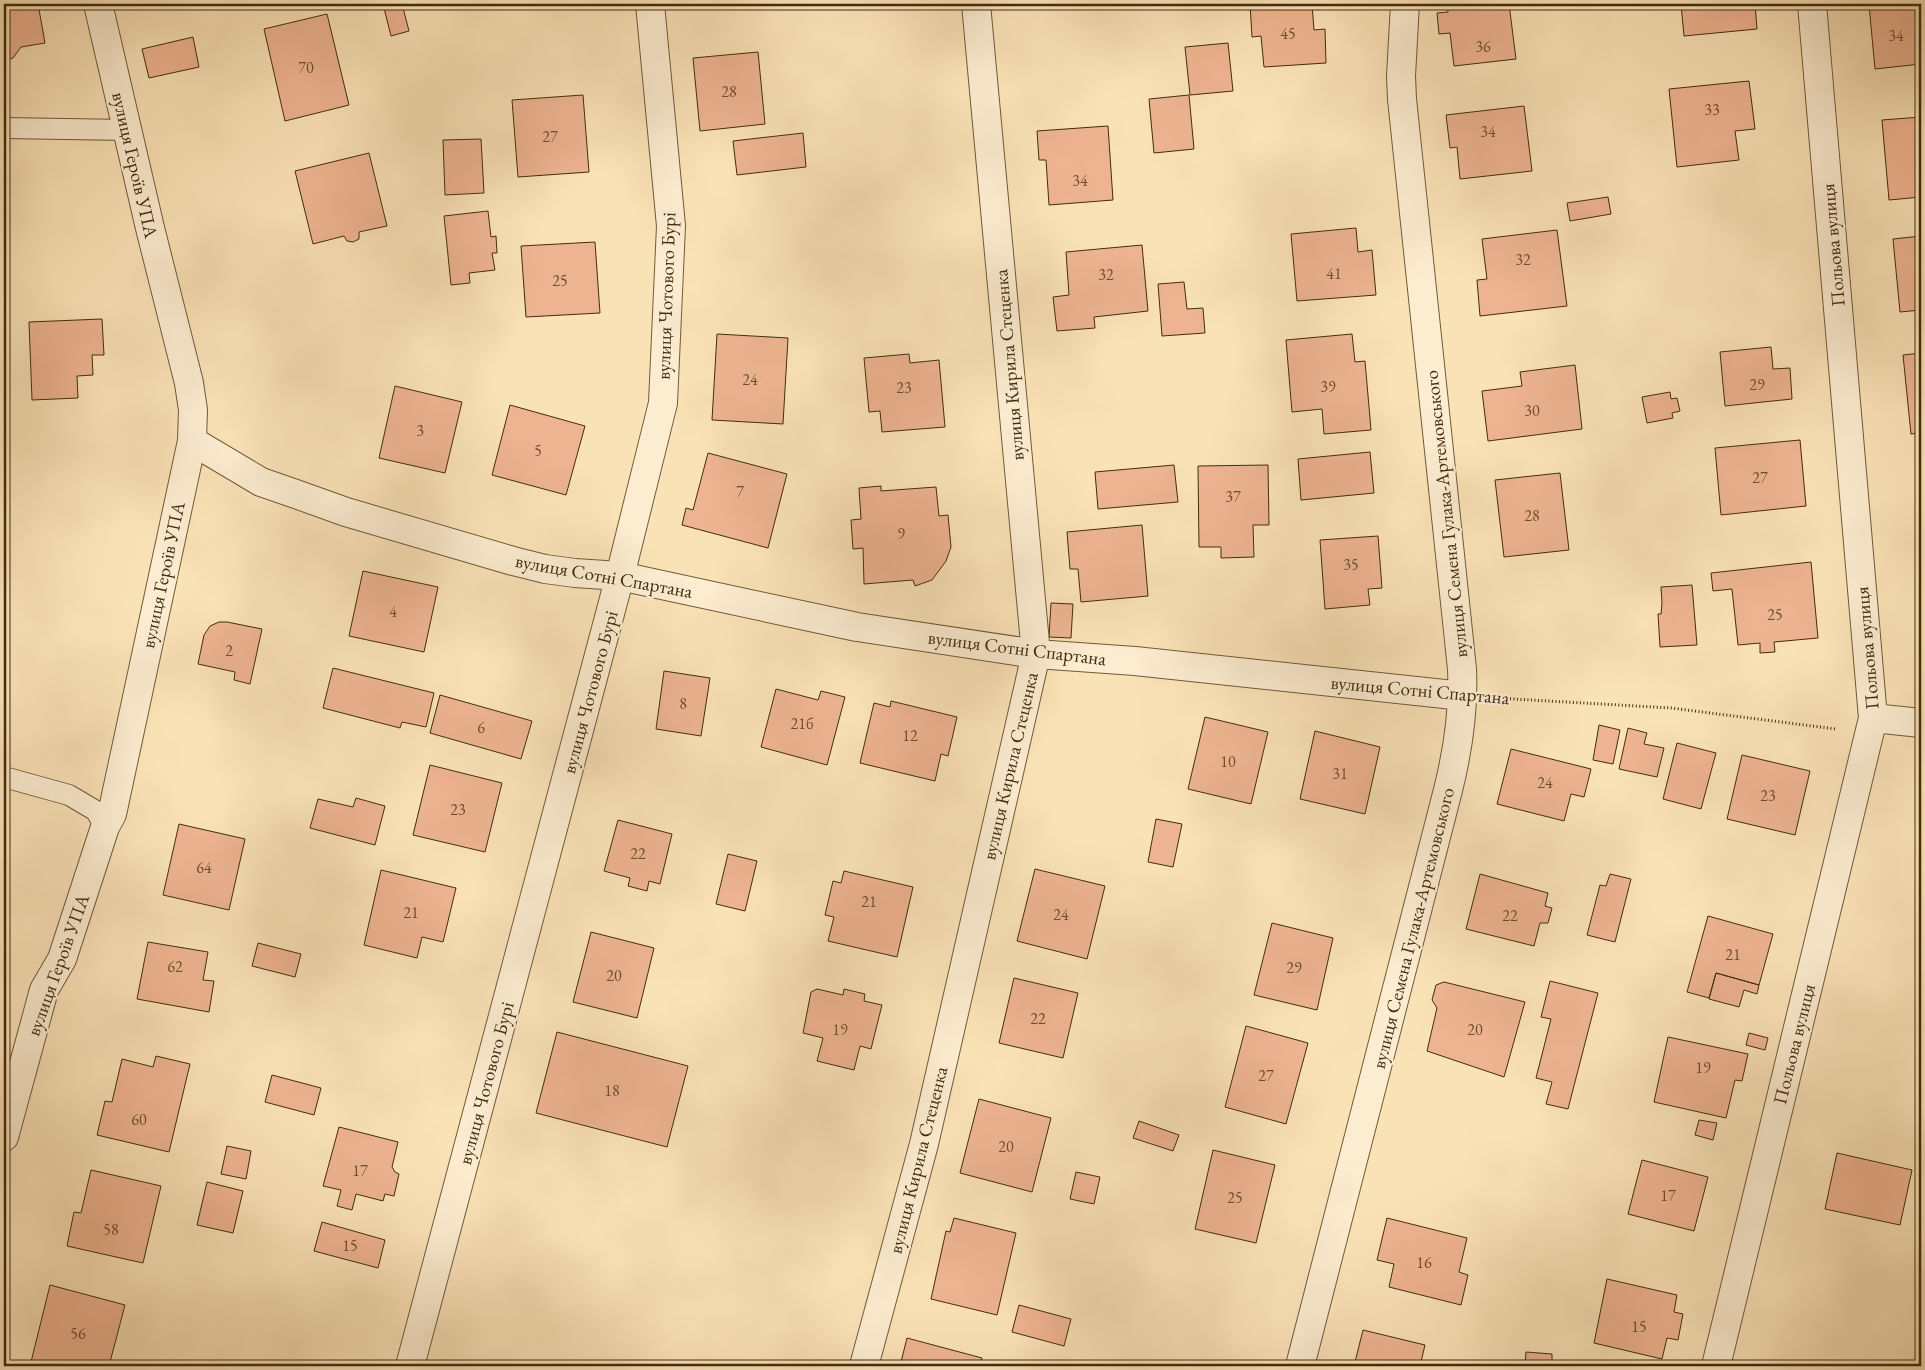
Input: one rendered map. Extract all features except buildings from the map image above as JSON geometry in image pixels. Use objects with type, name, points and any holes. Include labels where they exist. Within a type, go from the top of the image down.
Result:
[{"type":"street","name":"вулиця Героїв УПА","points":[[4,1137],[44,990],[62,959],[105,827],[112,814],[192,441],[193,410],[189,383],[98,4]]},
{"type":"street","name":"вулиця Чотового Бурі","points":[[410,1366],[620,576],[662,403],[671,226],[650,4]]},
{"type":"street","name":"вулиця Кирила Стеценка","points":[[864,1366],[924,1144],[1036,654],[976,4]]},
{"type":"street","name":"вулиця Семена Гулака-Артемовського","points":[[1300,1366],[1448,790],[1460,732],[1463,696],[1461,659],[1402,99],[1401,76],[1405,4]]},
{"type":"street","name":"Польова вулиця","points":[[1716,1366],[1871,726],[1812,4]]},
{"type":"street","name":"вулиця Сотні Спартана","points":[[192,441],[261,482],[346,512],[544,569],[575,574],[620,576],[856,627],[1036,654],[1135,661],[1463,696]]},
{"type":"street","points":[[1871,726],[1921,723]]},
{"type":"lane","points":[[4,128],[127,130]]},
{"type":"lane","points":[[4,776],[69,795],[96,810],[105,827]]},
{"type":"path","name":"вулиця Сотні Спартана","points":[[1463,696],[1671,708],[1871,726]]}]
